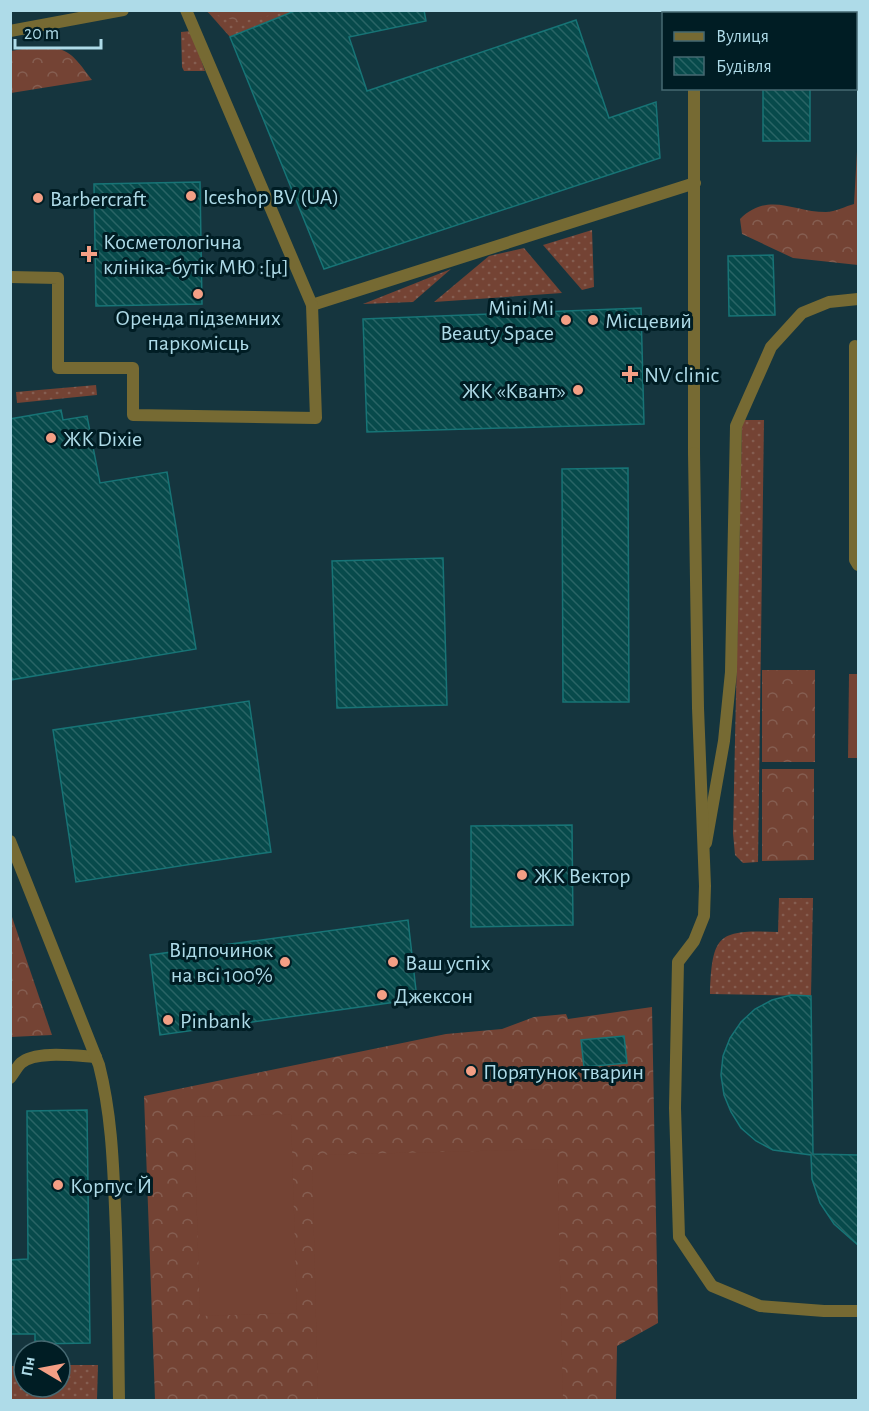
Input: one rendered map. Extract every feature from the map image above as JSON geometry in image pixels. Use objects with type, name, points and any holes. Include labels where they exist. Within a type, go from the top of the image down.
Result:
[{"type":"street","points":[[10,31],[123,10]]},
{"type":"street","points":[[10,277],[58,278],[58,368],[133,368],[134,415],[316,418],[312,305],[186,10]]},
{"type":"street","points":[[694,90],[694,453],[704,916],[694,941],[678,962],[675,1108],[678,1237],[712,1286],[760,1306],[858,1311]]},
{"type":"street","points":[[312,305],[695,183]]},
{"type":"street","points":[[704,858],[724,741],[731,672],[736,426],[771,347],[802,313],[829,302],[858,299]]},
{"type":"street","points":[[855,346],[857,437],[855,560],[858,565]]},
{"type":"street","points":[[10,841],[96,1057],[107,1094],[112,1146],[120,1401]]},
{"type":"street","points":[[10,1078],[20,1063],[28,1058],[59,1055],[96,1057]]},
{"type":"green space","points":[[204,11],[290,11],[239,22]]},
{"type":"green space","points":[[207,11],[330,11],[230,37]]},
{"type":"green space","points":[[191,31],[205,71],[184,71],[182,67],[181,32]]},
{"type":"green space","points":[[34,47],[55,48],[68,53],[74,57],[92,80],[11,93],[11,51]]},
{"type":"green space","points":[[858,134],[858,265],[793,258],[742,234],[740,219],[761,206],[782,205],[826,212],[854,204]]},
{"type":"green space","points":[[592,230],[594,287],[582,290],[543,245]]},
{"type":"green space","points":[[524,248],[562,293],[434,302],[489,256]]},
{"type":"green space","points":[[451,269],[413,302],[363,304]]},
{"type":"green space","points":[[96,385],[97,395],[17,403],[16,392]]},
{"type":"green space","points":[[742,420],[764,420],[758,862],[743,863],[735,855],[733,833]]},
{"type":"green space","points":[[762,670],[815,670],[815,762],[762,762]]},
{"type":"green space","points":[[849,674],[858,674],[858,758],[848,758]]},
{"type":"green space","points":[[762,769],[814,769],[814,860],[762,861]]},
{"type":"green space","points":[[779,898],[813,898],[811,996],[710,994],[713,958],[717,947],[723,939],[743,932],[778,932]]},
{"type":"green space","points":[[11,914],[52,1035],[11,1037]]},
{"type":"green space","points":[[652,1007],[658,1323],[617,1346],[616,1400],[155,1400],[144,1096],[446,1034],[502,1029],[534,1017],[566,1014],[568,1019]]},
{"type":"green space","points":[[291,1114],[297,1313],[200,1316],[194,1117]]},
{"type":"green space","points":[[557,1149],[563,1400],[318,1400],[312,1155]]},
{"type":"green space","points":[[72,1365],[98,1365],[97,1400],[11,1400],[11,1366],[12,1399],[72,1399]]},
{"type":"building","points":[[297,10],[424,10],[426,21],[349,37],[367,91],[576,20],[609,118],[656,102],[660,158],[324,269],[230,37]]},
{"type":"building","points":[[763,90],[810,90],[810,141],[763,141]]},
{"type":"building","points":[[200,182],[202,304],[96,306],[94,184]]},
{"type":"building","points":[[773,255],[775,315],[729,316],[728,256]]},
{"type":"building","points":[[641,308],[644,424],[367,432],[363,319]]},
{"type":"building","points":[[61,410],[63,420],[87,416],[100,483],[167,472],[196,649],[10,680],[10,419]]},
{"type":"building","points":[[628,468],[629,702],[563,702],[562,469]]},
{"type":"building","points":[[443,558],[447,705],[337,708],[332,561]]},
{"type":"building","points":[[249,701],[271,852],[76,882],[53,730]]},
{"type":"building","name":"ЖК Вектор","points":[[572,825],[573,925],[471,927],[471,826]]},
{"type":"building","points":[[408,920],[417,999],[160,1035],[150,955]]},
{"type":"building","points":[[791,995],[811,996],[813,1154],[858,1155],[858,1245],[834,1224],[820,1203],[812,1179],[811,1155],[773,1150],[756,1141],[741,1128],[724,1095],[721,1075],[723,1056],[730,1038],[741,1022],[755,1009],[772,1000]]},
{"type":"building","points":[[624,1036],[627,1063],[584,1067],[581,1040]]},
{"type":"building","name":"Корпус Й","points":[[87,1110],[90,1343],[72,1343],[72,1339],[35,1339],[35,1334],[10,1334],[10,1260],[28,1259],[27,1111]]},
{"type":"place","name":"Iceshop BV (UA)","points":[[191,196]]},
{"type":"place","name":"Barbercraft","points":[[38,198]]},
{"type":"place","name":"Косметологічна клініка-бутік МЮ :[μ]","points":[[89,254]]},
{"type":"place","name":"Оренда підземних паркомісць","points":[[198,294]]},
{"type":"place","name":"Mini Mi Beauty Space","points":[[566,320]]},
{"type":"place","name":"Місцевий","points":[[593,320]]},
{"type":"place","name":"NV clinic","points":[[630,374]]},
{"type":"place","name":"ЖК «Квант»","points":[[578,390]]},
{"type":"place","name":"ЖК Dixie","points":[[51,438]]},
{"type":"place","name":"ЖК Вектор","points":[[522,875]]},
{"type":"place","name":"Відпочинок на всі 100%","points":[[285,962]]},
{"type":"place","name":"Ваш успіх","points":[[393,962]]},
{"type":"place","name":"Джексон","points":[[382,995]]},
{"type":"place","name":"Pinbank","points":[[168,1020]]},
{"type":"place","name":"Порятунок тварин","points":[[471,1071]]},
{"type":"place","name":"Корпус Й","points":[[58,1185]]}]
